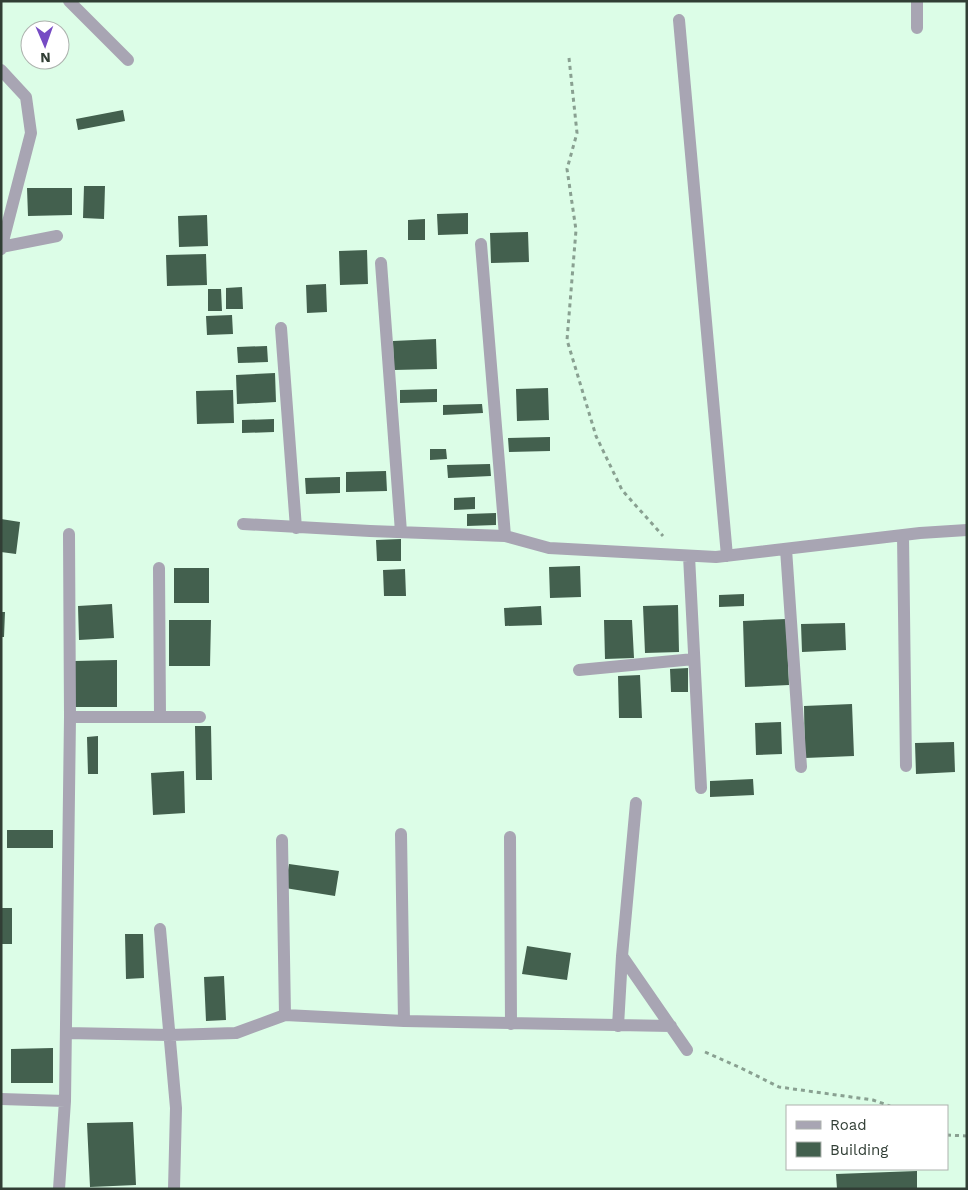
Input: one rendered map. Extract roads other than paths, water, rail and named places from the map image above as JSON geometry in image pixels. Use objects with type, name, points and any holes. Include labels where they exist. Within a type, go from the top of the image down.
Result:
[{"type":"street","points":[[69,1],[128,60]]},
{"type":"street","points":[[917,1],[917,28]]},
{"type":"street","points":[[679,20],[728,556]]},
{"type":"street","points":[[1,70],[26,97],[31,133],[1,248],[57,236]]},
{"type":"street","points":[[481,244],[505,536]]},
{"type":"street","points":[[381,263],[401,532]]},
{"type":"street","points":[[281,328],[296,528]]},
{"type":"street","points":[[243,524],[296,528],[505,536],[549,548],[685,556],[728,556],[903,535],[967,530]]},
{"type":"street","points":[[59,1189],[65,1101],[70,717],[69,534]]},
{"type":"street","points":[[903,535],[906,766]]},
{"type":"street","points":[[786,549],[801,767]]},
{"type":"street","points":[[685,556],[694,659],[701,788]]},
{"type":"street","points":[[159,568],[160,717]]},
{"type":"street","points":[[578,670],[694,659]]},
{"type":"street","points":[[70,717],[200,717]]},
{"type":"street","points":[[618,1026],[622,956],[636,803]]},
{"type":"street","points":[[401,834],[404,1021]]},
{"type":"street","points":[[510,836],[512,1024]]},
{"type":"street","points":[[282,840],[285,1015]]},
{"type":"street","points":[[160,929],[176,1108],[174,1189]]},
{"type":"street","points":[[622,956],[687,1050]]},
{"type":"street","points":[[66,1033],[170,1035],[236,1033],[285,1015],[404,1021],[671,1026]]},
{"type":"street","points":[[1,1099],[65,1101]]}]
